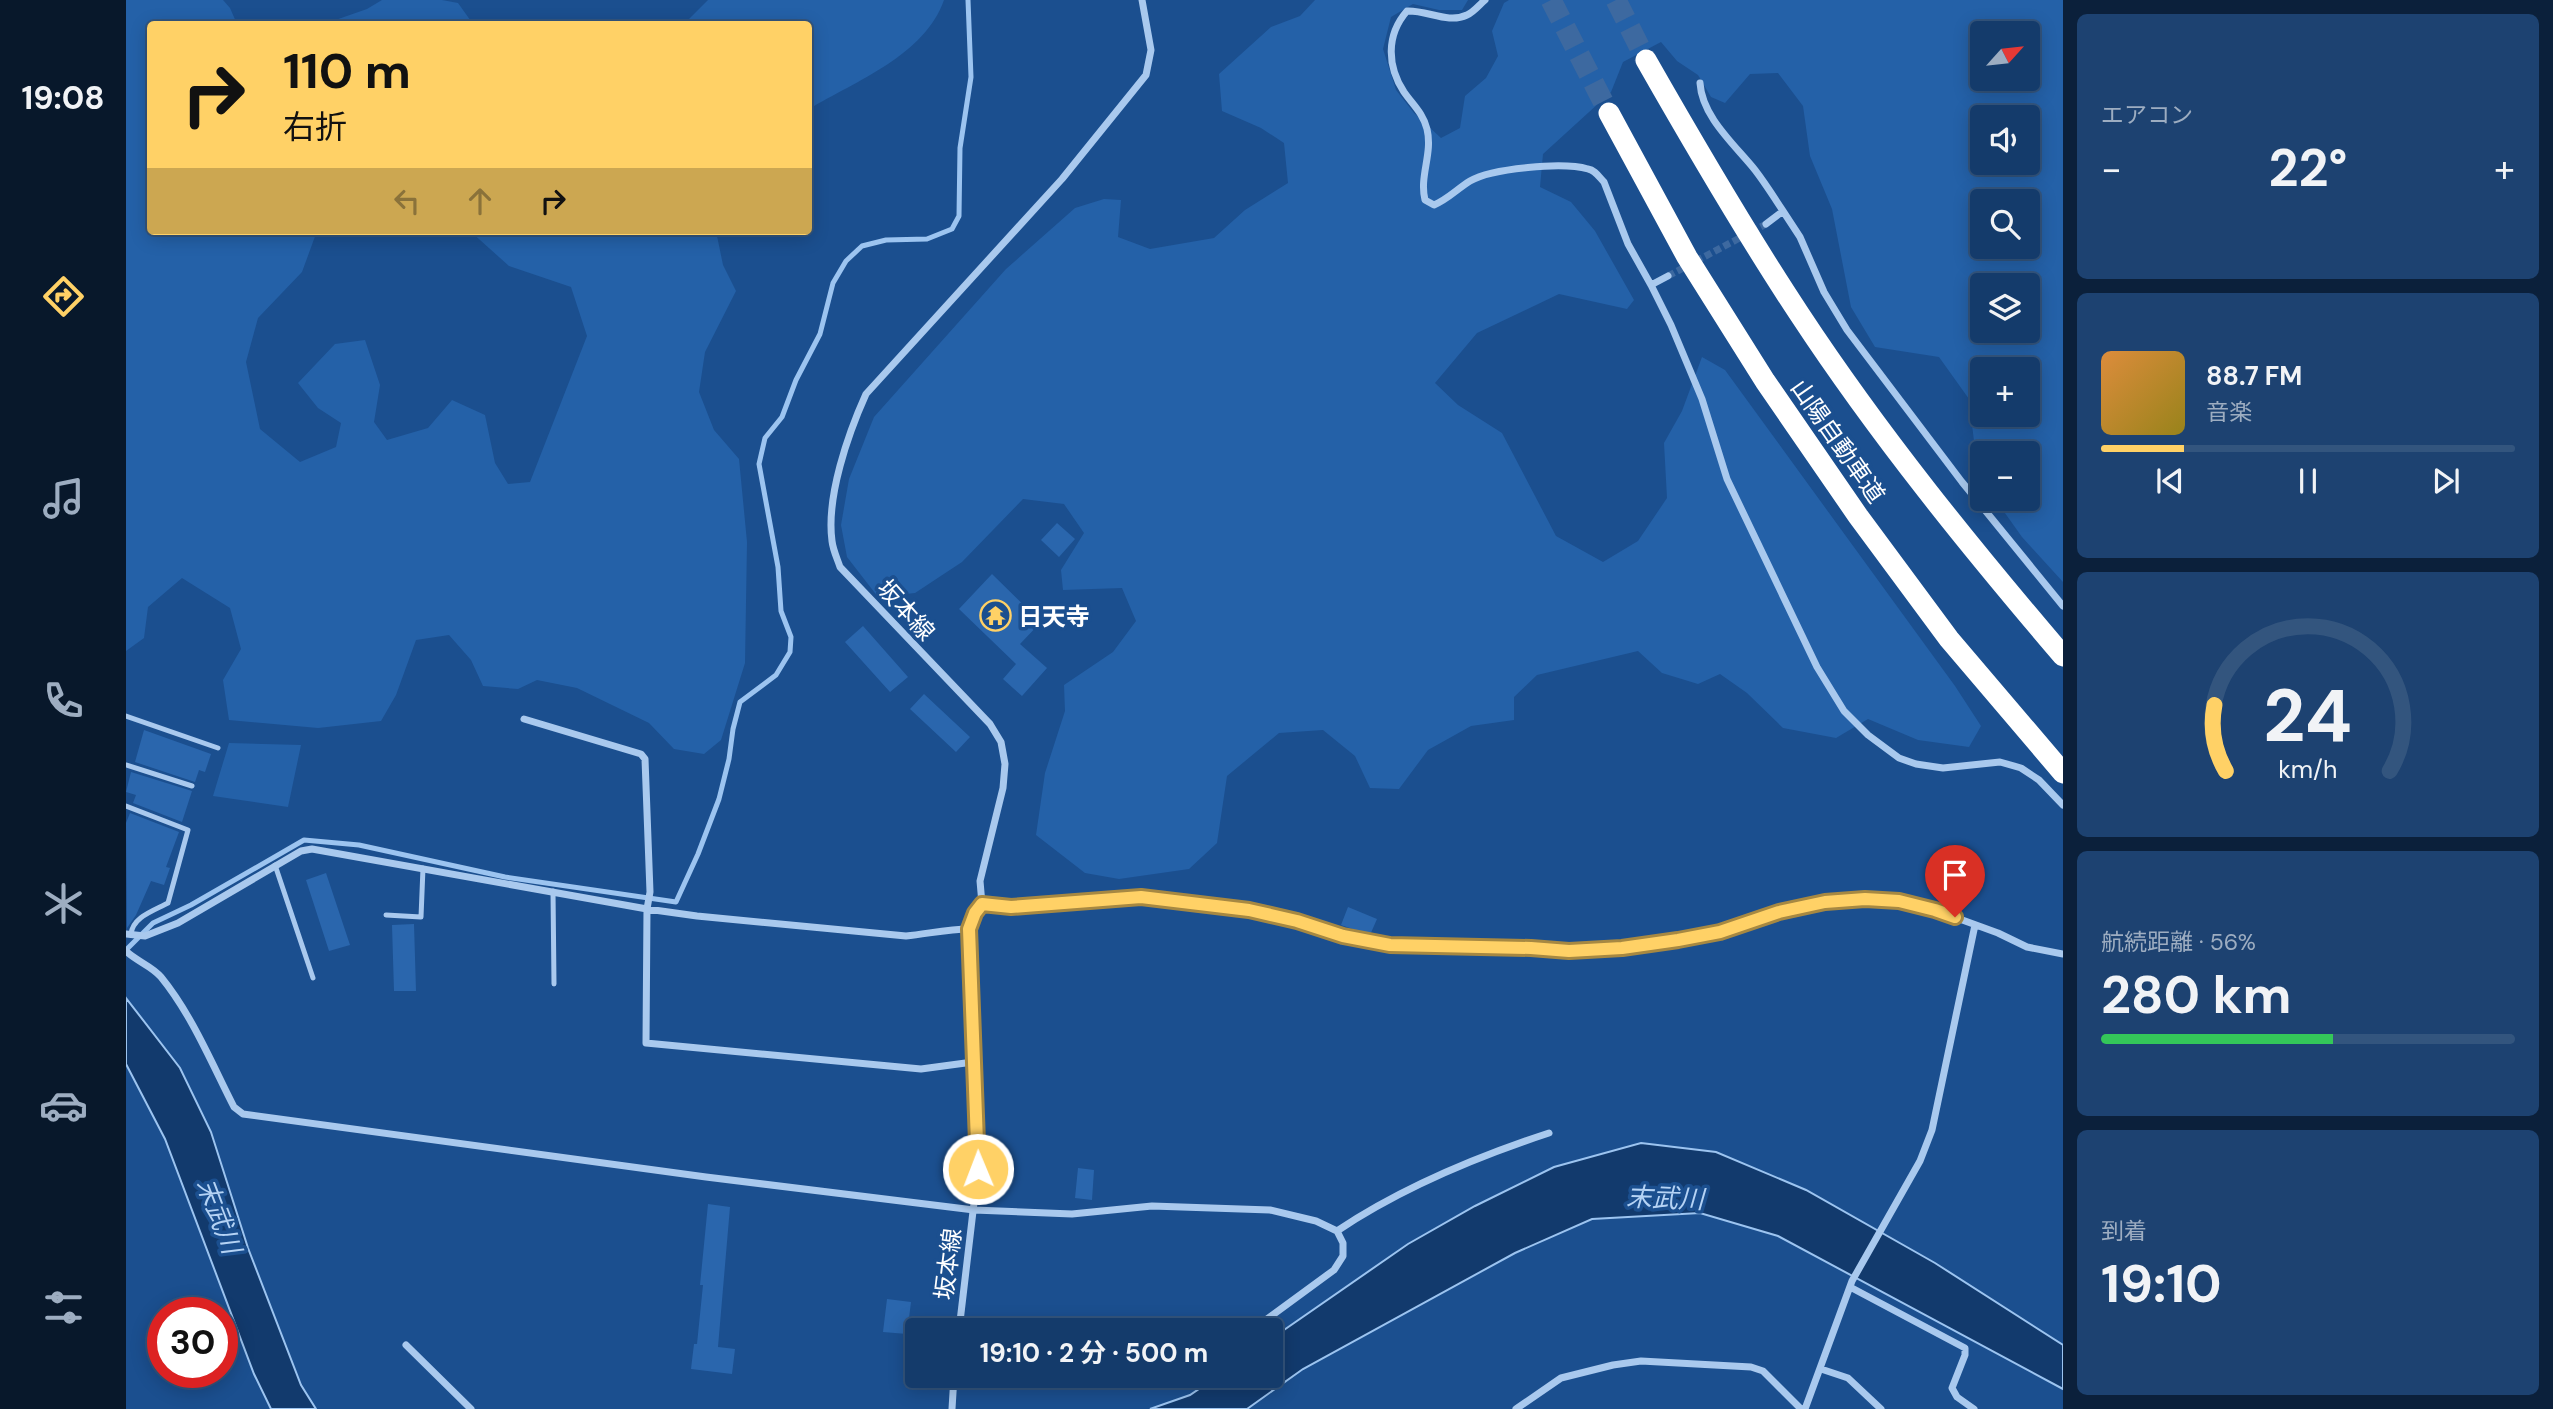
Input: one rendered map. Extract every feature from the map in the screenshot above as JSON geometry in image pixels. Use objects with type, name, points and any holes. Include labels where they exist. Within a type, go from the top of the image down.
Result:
[{"type":"highway","name":"山陽自動車道","points":[[1646,60],[1724,197],[1801,317],[1912,472],[2063,656]]},
{"type":"highway","name":"山陽自動車道","points":[[1609,113],[1687,257],[1765,382],[1858,516],[1949,639],[2063,773]]},
{"type":"street","name":"坂本線","points":[[960,1318],[978,1169],[969,929],[982,904],[980,881],[1003,788],[1005,764],[1001,742],[989,724],[840,567],[832,544],[831,521],[838,476],[856,416],[866,394],[1062,179],[1146,75],[1151,50],[1142,0]]},
{"type":"street","points":[[1485,0],[1468,15],[1450,19],[1420,10],[1407,11],[1397,22],[1390,44],[1393,69],[1405,92],[1420,110],[1428,130],[1429,156],[1422,188],[1425,200],[1434,205],[1446,200],[1470,180],[1500,170],[1564,167],[1589,169],[1604,182],[1628,244],[1671,325],[1702,399],[1727,479],[1816,667],[1844,711],[1868,735],[1899,758],[1943,768],[2000,762],[2021,768],[2039,780],[2063,805]]},
{"type":"street","points":[[1700,83],[1701,94],[1713,118],[1765,184],[1800,237],[1824,292],[1847,330],[1962,482],[2063,606]]},
{"type":"street","points":[[1766,224],[1783,211]]},
{"type":"street","points":[[1651,285],[1668,276]]},
{"type":"street","points":[[524,719],[641,754],[645,759],[650,892],[646,1043],[921,1069],[973,1062]]},
{"type":"street","points":[[128,934],[145,936],[178,923],[301,850],[312,849],[697,916],[906,936],[969,929]]},
{"type":"street","points":[[982,904],[1011,907],[1141,897],[1249,910],[1297,921],[1343,936],[1390,945],[1531,948],[1549,951],[1622,948],[1678,940],[1720,932],[1779,912],[1825,902],[1865,899],[1899,901],[1935,910],[2026,947],[2063,954]]},
{"type":"street","points":[[1516,1409],[1561,1378],[1614,1365],[1642,1362],[1751,1367],[1763,1371],[1803,1409],[1821,1369],[1851,1284],[1920,1161],[1932,1130],[1975,925]]},
{"type":"street","points":[[127,952],[159,974],[170,989],[200,1038],[234,1107],[243,1114],[974,1210],[1072,1214],[1152,1206],[1270,1210],[1317,1221],[1337,1231],[1343,1242],[1343,1256],[1334,1270],[1268,1318]]},
{"type":"street","points":[[1337,1231],[1412,1189],[1494,1153],[1549,1133]]},
{"type":"street","points":[[1851,1284],[1965,1348],[1965,1355],[1952,1388],[1957,1397],[1974,1409]]},
{"type":"street","points":[[407,1345],[471,1409]]},
{"type":"street","points":[[1821,1369],[1848,1378],[1881,1409]]},
{"type":"street","points":[[952,1409],[953,1388]]},
{"type":"lane","points":[[126,716],[218,748]]},
{"type":"lane","points":[[126,765],[192,786]]},
{"type":"lane","points":[[126,806],[188,830],[167,903],[142,917],[128,934]]},
{"type":"lane","points":[[275,865],[313,978]]},
{"type":"lane","points":[[386,915],[421,917],[423,868]]},
{"type":"lane","points":[[553,891],[554,984]]},
{"type":"shaded area","points":[[126,0],[223,0],[236,21],[147,21],[147,235],[316,235],[302,272],[258,318],[246,362],[260,429],[300,462],[336,447],[341,423],[318,408],[298,383],[335,344],[365,340],[380,385],[374,422],[387,440],[428,428],[452,400],[485,415],[495,463],[508,484],[530,482],[587,336],[571,287],[509,266],[474,235],[717,235],[723,265],[736,291],[705,352],[699,392],[714,430],[739,459],[747,542],[745,663],[721,740],[704,754],[674,749],[649,723],[577,688],[537,680],[518,689],[483,686],[471,660],[449,635],[416,640],[396,695],[381,721],[318,728],[229,720],[223,680],[241,649],[230,608],[182,578],[148,607],[144,638],[126,651]]},
{"type":"shaded area","points":[[382,0],[442,0],[458,3],[471,21],[333,21],[367,9]]},
{"type":"shaded area","points":[[708,0],[944,0],[935,19],[922,36],[905,51],[887,65],[812,107],[812,21],[687,21]]},
{"type":"shaded area","points":[[1315,0],[1468,0],[1462,10],[1439,10],[1413,4],[1391,17],[1383,49],[1396,90],[1414,113],[1441,138],[1460,128],[1465,96],[1486,78],[1498,56],[1492,31],[1504,3],[1509,0],[2063,0],[2063,582],[2022,537],[2004,511],[2040,511],[2040,441],[1974,441],[1972,427],[2040,427],[2040,357],[1970,357],[1970,407],[1969,399],[1939,357],[1875,347],[1851,307],[1832,209],[1810,156],[1803,106],[1778,73],[1750,74],[1725,103],[1711,97],[1698,75],[1677,61],[1661,42],[1623,62],[1611,92],[1543,154],[1540,187],[1571,202],[1595,231],[1634,300],[1627,309],[1559,294],[1477,333],[1435,383],[1458,405],[1502,433],[1556,536],[1603,562],[1638,541],[1667,498],[1664,443],[1682,411],[1702,357],[1725,370],[1955,686],[1981,726],[1969,747],[1918,740],[1868,719],[1836,738],[1783,728],[1747,693],[1720,674],[1698,684],[1662,673],[1638,651],[1537,675],[1514,697],[1514,720],[1471,726],[1428,750],[1399,789],[1370,788],[1355,756],[1323,730],[1279,733],[1227,776],[1217,843],[1189,869],[1119,879],[1085,873],[1036,835],[1045,773],[1065,711],[1064,685],[1113,652],[1136,621],[1122,588],[1063,590],[1061,570],[1084,533],[1064,504],[1023,499],[962,562],[915,593],[878,597],[847,557],[841,525],[849,479],[874,417],[1006,269],[1075,208],[1104,199],[1121,200],[1118,237],[1150,249],[1214,238],[1245,210],[1288,183],[1284,143],[1261,128],[1222,111],[1219,74],[1271,27],[1300,16]]},
{"type":"shaded area","points":[[229,743],[301,745],[288,807],[213,796]]},
{"type":"water","name":"末武川","points":[[126,998],[180,1068],[211,1132],[248,1248],[301,1385],[316,1409],[271,1409],[238,1332],[238,1297],[225,1297],[165,1139],[126,1064]]},
{"type":"water","name":"末武川","points":[[1641,1143],[1716,1152],[1806,1190],[1935,1263],[2063,1345],[2063,1389],[1778,1236],[1700,1213],[1592,1219],[1515,1253],[1303,1369],[1283,1383],[1283,1331],[1408,1244],[1475,1206],[1554,1167]]},
{"type":"water","points":[[1200,1388],[1276,1388],[1247,1409],[1150,1409],[1190,1395]]},
{"type":"building","points":[[1057,523],[1075,539],[1059,557],[1041,540]]},
{"type":"building","points":[[992,574],[1041,622],[1020,644],[1047,668],[1022,696],[1003,679],[1016,664],[959,609]]},
{"type":"building","points":[[863,626],[908,677],[890,692],[845,642]]},
{"type":"building","points":[[924,694],[970,737],[956,752],[910,709]]},
{"type":"building","points":[[144,730],[211,754],[205,772],[199,770],[195,782],[135,762]]},
{"type":"building","points":[[131,772],[192,791],[182,822],[133,803],[136,795],[126,792]]},
{"type":"building","points":[[130,813],[179,832],[166,867],[170,868],[164,885],[151,881],[136,915],[127,928],[126,823]]},
{"type":"building","points":[[326,873],[350,945],[329,951],[306,880]]},
{"type":"building","points":[[1348,907],[1377,919],[1370,935],[1341,925]]},
{"type":"building","points":[[414,924],[416,991],[394,991],[392,925]]},
{"type":"building","points":[[1078,1168],[1094,1170],[1092,1200],[1075,1198]]},
{"type":"building","points":[[708,1204],[730,1207],[718,1347],[735,1349],[732,1374],[691,1369],[694,1344],[697,1344]]},
{"type":"building","points":[[887,1299],[911,1302],[909,1318],[905,1318],[905,1334],[883,1332]]},
{"type":"waterway","points":[[126,950],[153,923],[191,905],[304,840],[359,845],[505,877],[676,902],[719,799],[740,702],[776,675],[790,652],[791,637],[781,611],[778,567],[759,464],[765,438],[782,417],[796,380],[820,334],[833,283],[846,261],[862,246],[886,240],[927,239],[952,229],[959,216],[960,148],[971,77],[968,0]]},
{"type":"tunnel","points":[[1551,0],[1609,113]]},
{"type":"tunnel","points":[[1616,0],[1646,60]]},
{"type":"tunnel","points":[[1668,276],[1766,224]]},
{"type":"place","name":"日天寺","points":[[995,616]]},
{"type":"route","points":[[978,1169],[969,929],[982,904],[1011,907],[1141,897],[1249,910],[1297,921],[1343,936],[1390,945],[1531,948],[1549,951],[1622,948],[1678,940],[1720,932],[1779,912],[1825,902],[1865,899],[1899,901],[1955,917]]}]
